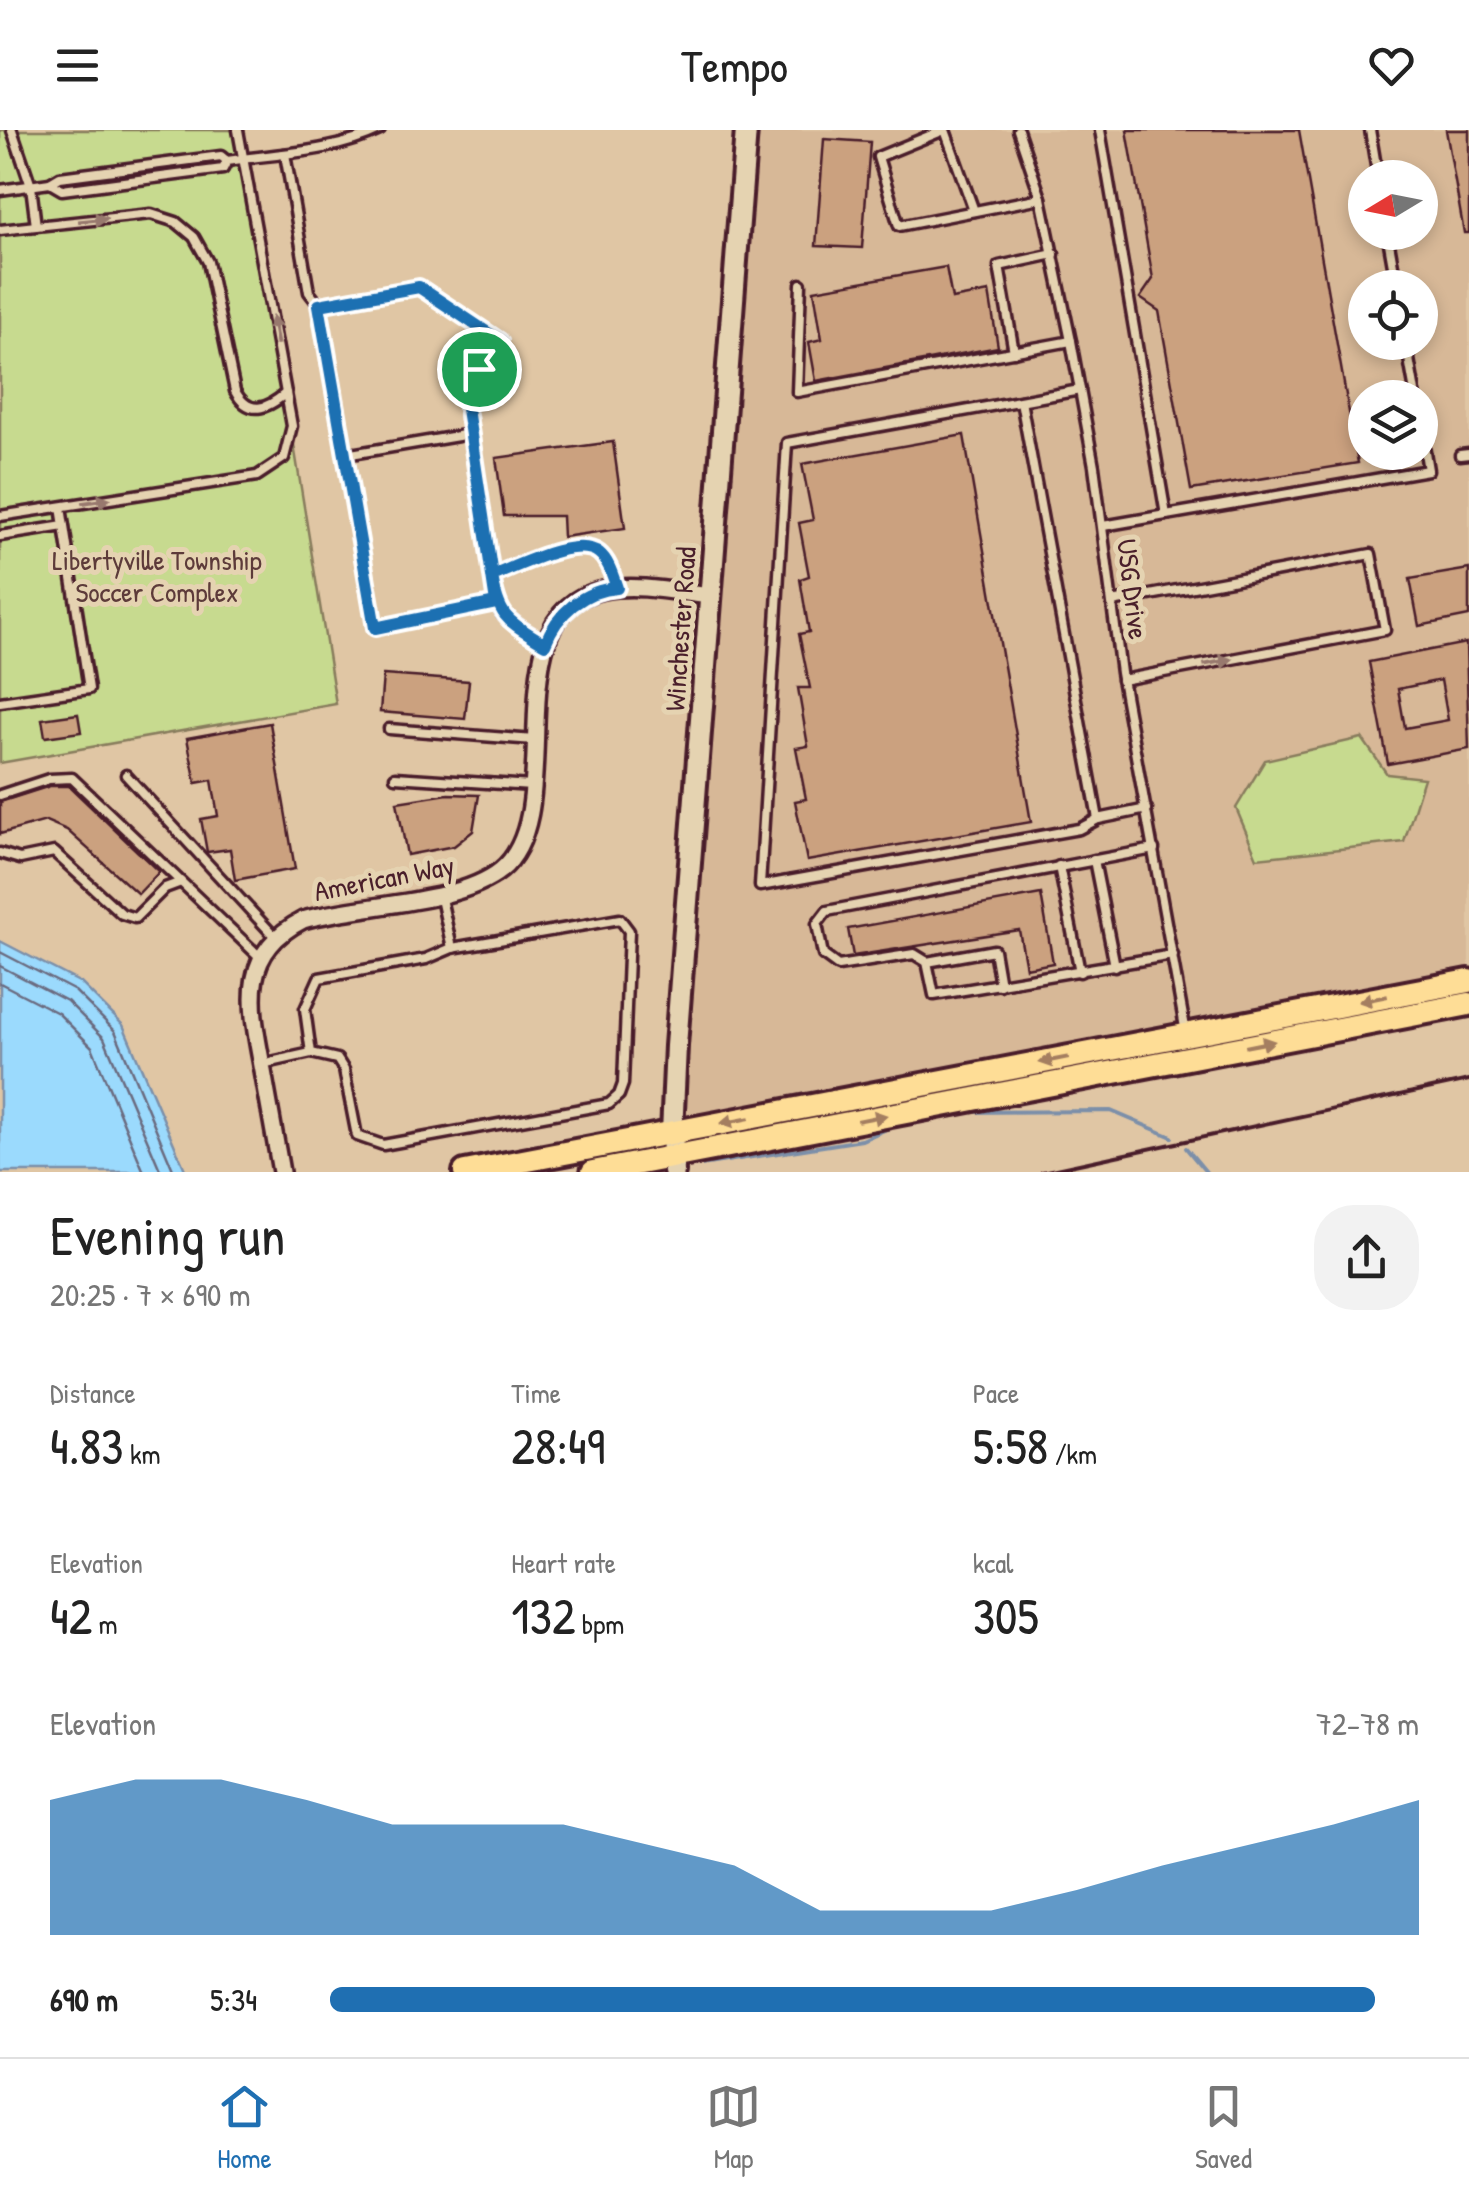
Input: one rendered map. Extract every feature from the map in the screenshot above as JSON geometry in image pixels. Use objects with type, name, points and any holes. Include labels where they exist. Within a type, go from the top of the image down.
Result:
[{"type":"main road","name":"Winchester Road","points":[[673,1154],[709,596],[746,130]]},
{"type":"main road","points":[[594,1172],[1188,1046],[1469,981]]},
{"type":"main road","points":[[1188,1046],[1469,1004]]},
{"type":"main road","points":[[465,1172],[673,1154]]},
{"type":"street","points":[[545,644],[567,610],[597,591],[617,588],[709,596]]},
{"type":"street","name":"American Way","points":[[276,938],[286,929],[314,917],[475,885],[504,868],[523,840],[530,813],[545,644]]},
{"type":"street","points":[[276,938],[262,960],[252,993],[282,1172]]},
{"type":"lane","points":[[0,516],[257,476],[284,458],[292,426],[238,130]]},
{"type":"lane","points":[[0,190],[50,184],[62,190],[223,169],[227,161],[334,147],[380,130]]},
{"type":"lane","points":[[974,211],[945,130],[878,157],[899,226],[1041,198]]},
{"type":"lane","name":"USG Drive","points":[[1018,130],[1041,198],[1071,341],[1102,526],[1122,680],[1188,1046]]},
{"type":"lane","points":[[1100,130],[1166,515]]},
{"type":"lane","points":[[1370,130],[1375,160]]},
{"type":"lane","points":[[0,142],[13,135],[30,186],[36,226]]},
{"type":"lane","points":[[285,154],[309,292],[319,305],[375,628],[496,603]]},
{"type":"lane","points":[[0,230],[150,214],[176,222],[194,237],[208,262],[240,401],[254,409],[266,408],[286,393]]},
{"type":"lane","points":[[1014,352],[999,266],[1054,254]]},
{"type":"lane","points":[[801,284],[797,392],[1071,341]]},
{"type":"lane","points":[[319,305],[419,287],[500,341],[479,369],[466,402],[470,434],[496,603],[502,614],[545,644]]},
{"type":"lane","points":[[1080,390],[786,444],[760,886],[1080,829],[1098,819],[1146,809]]},
{"type":"lane","points":[[1021,401],[1098,819]]},
{"type":"lane","points":[[345,455],[470,434]]},
{"type":"lane","points":[[1102,526],[1428,470]]},
{"type":"lane","points":[[0,702],[89,689],[62,506]]},
{"type":"lane","points":[[0,536],[64,526]]},
{"type":"lane","points":[[492,576],[568,547],[595,549],[604,558],[617,588]]},
{"type":"lane","points":[[1112,602],[1371,554],[1384,630],[1122,680]]},
{"type":"lane","points":[[388,729],[536,740]]},
{"type":"lane","points":[[126,775],[276,938]]},
{"type":"lane","points":[[396,777],[532,786]]},
{"type":"lane","points":[[0,795],[49,778],[72,778],[262,960]]},
{"type":"lane","points":[[1000,985],[994,950],[927,962],[914,954],[838,966],[823,956],[817,924],[827,910],[1154,848]]},
{"type":"lane","points":[[0,854],[20,859],[54,852],[122,914],[135,918],[165,888],[181,882]]},
{"type":"lane","points":[[1094,860],[1115,966]]},
{"type":"lane","points":[[1059,866],[1080,972]]},
{"type":"lane","points":[[440,894],[452,948]]},
{"type":"lane","points":[[262,1064],[311,1053],[336,1058],[344,1070],[357,1136],[383,1145],[609,1104],[619,1095],[622,1084],[631,939],[620,919],[452,948],[426,959],[319,978],[305,1009],[311,1053]]},
{"type":"lane","points":[[927,962],[934,996],[1173,954]]},
{"type":"shaded area","points":[[746,130],[1469,130],[1469,998],[678,1145]]},
{"type":"green space","name":"Libertyville Township Soccer Complex","points":[[0,130],[243,130],[336,704],[0,763]]},
{"type":"green space","points":[[1362,738],[1387,774],[1424,778],[1404,842],[1257,858],[1236,808],[1265,760]]},
{"type":"water","points":[[0,941],[81,983],[123,1025],[186,1172],[0,1172]]},
{"type":"building","points":[[1127,130],[1299,130],[1348,407],[1348,465],[1191,490],[1159,311],[1140,298],[1153,279]]},
{"type":"building","points":[[1446,130],[1469,130],[1469,233],[1464,233]]},
{"type":"building","points":[[824,139],[870,142],[862,248],[816,246]]},
{"type":"building","points":[[946,267],[952,299],[989,292],[998,347],[816,381],[809,342],[822,339],[814,290]]},
{"type":"building","points":[[964,435],[1031,822],[807,861],[795,801],[806,799],[796,748],[808,746],[798,688],[810,688],[799,634],[809,632],[800,579],[809,576],[799,523],[813,520],[802,464]]},
{"type":"building","points":[[613,442],[625,528],[563,537],[562,516],[504,516],[496,458]]},
{"type":"building","points":[[1469,569],[1469,616],[1419,626],[1410,579]]},
{"type":"building","points":[[1466,643],[1469,749],[1388,764],[1369,662]],"holes":[[[1441,680],[1448,720],[1405,728],[1398,689]]]},
{"type":"building","points":[[383,675],[469,681],[465,719],[380,712]]},
{"type":"building","points":[[78,714],[81,732],[45,737],[42,719]]},
{"type":"building","points":[[270,723],[295,869],[235,880],[230,849],[207,852],[201,819],[218,816],[212,780],[196,783],[187,738]]},
{"type":"building","points":[[50,786],[69,786],[159,872],[138,894],[67,830],[46,821],[0,834],[0,802]]},
{"type":"building","points":[[448,794],[479,795],[473,831],[454,846],[407,855],[397,802]]},
{"type":"building","points":[[1041,894],[1053,963],[1026,968],[1019,930],[853,956],[848,929]]},
{"type":"waterway","points":[[962,1112],[1111,1111],[1172,1137]]},
{"type":"waterway","points":[[701,1165],[862,1140],[900,1123]]},
{"type":"waterway","points":[[1186,1148],[1206,1172]]},
{"type":"railway","points":[[1042,1172],[1469,1080]]},
{"type":"route","points":[[479,369],[466,402],[496,603],[502,614],[545,644],[567,610],[597,591],[617,588],[604,558],[595,549],[568,547],[492,576],[496,603],[375,628],[319,305],[419,287],[500,341],[479,369]]}]
